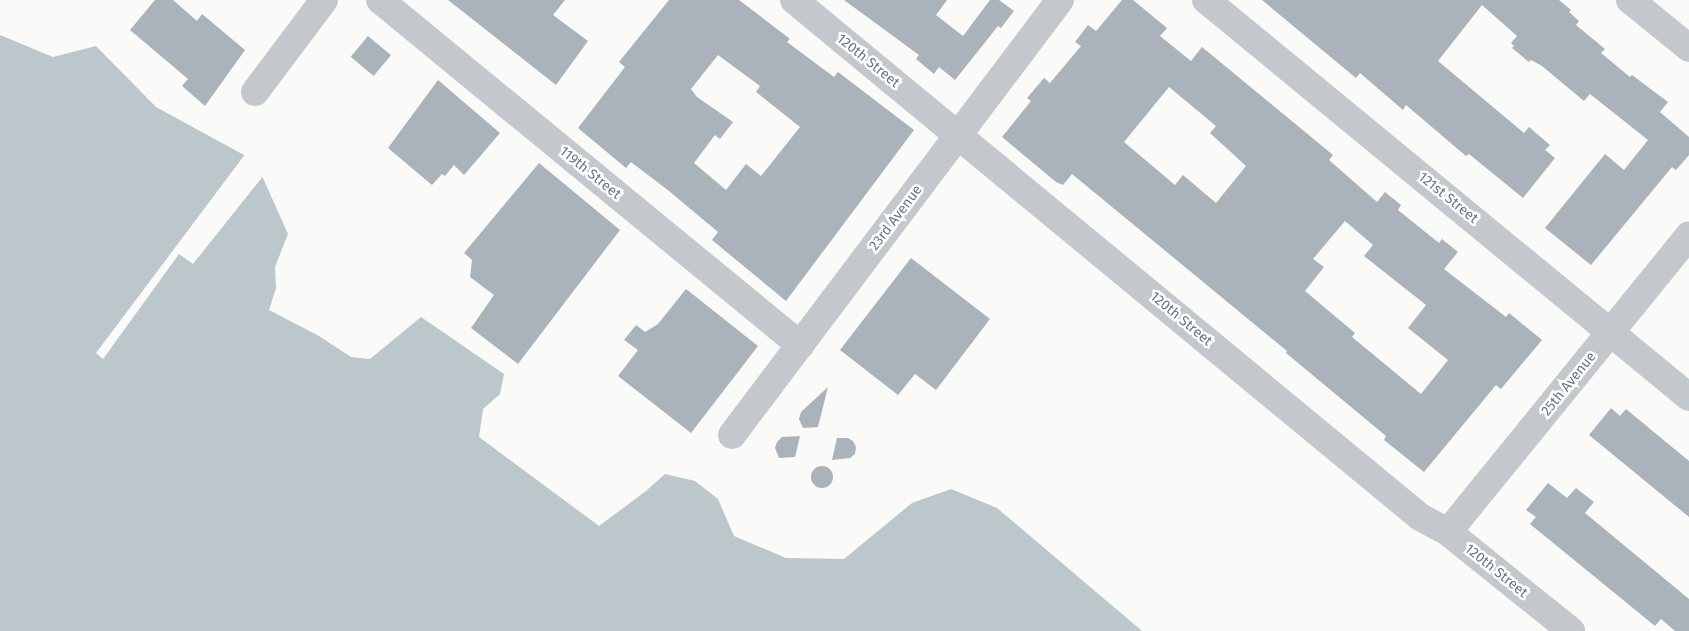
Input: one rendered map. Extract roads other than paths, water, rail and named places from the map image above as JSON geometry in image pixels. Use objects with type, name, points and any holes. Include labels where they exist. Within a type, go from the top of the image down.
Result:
[{"type":"street","points":[[255,92],[324,0]]},
{"type":"street","name":"119th Street","points":[[380,0],[800,345]]},
{"type":"street","name":"120th Street","points":[[794,0],[1420,517],[1448,532],[1571,631]]},
{"type":"street","name":"23rd Avenue","points":[[732,435],[1060,0]]},
{"type":"street","name":"121st Street","points":[[1206,0],[1689,397]]},
{"type":"street","points":[[1630,0],[1689,48]]},
{"type":"street","name":"25th Avenue","points":[[1448,532],[1689,235]]}]
